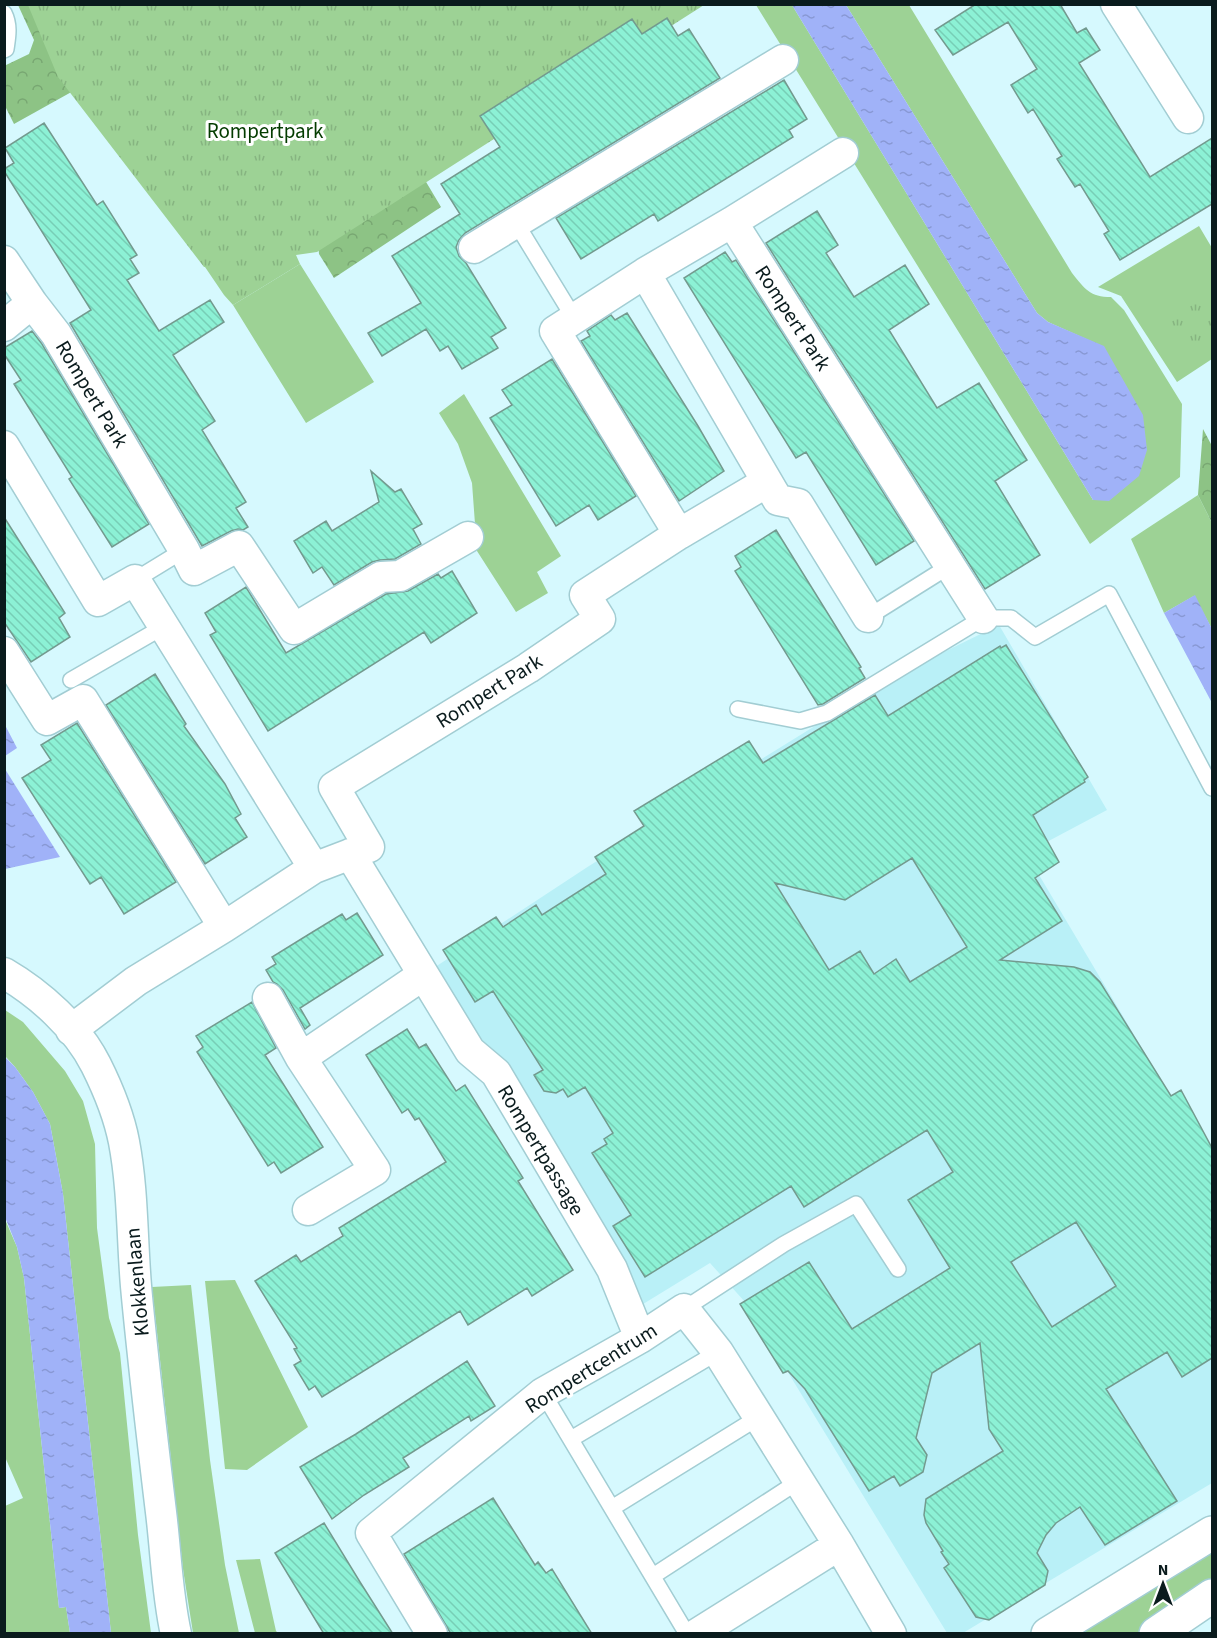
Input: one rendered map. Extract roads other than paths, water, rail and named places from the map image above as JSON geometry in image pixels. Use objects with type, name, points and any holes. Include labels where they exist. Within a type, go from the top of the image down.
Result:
[{"type":"street","points":[[1116,4],[1188,118]]},
{"type":"street","points":[[474,248],[783,60]]},
{"type":"street","points":[[679,534],[555,331],[645,273],[843,153]]},
{"type":"street","name":"Rompert Park","points":[[732,222],[983,618]]},
{"type":"street","name":"Rompert Park","points":[[4,261],[56,334],[194,570],[239,546],[294,628],[381,577],[400,576],[468,537]]},
{"type":"street","points":[[645,273],[778,500],[798,504],[868,617]]},
{"type":"street","points":[[4,326],[32,303]]},
{"type":"street","points":[[4,446],[98,601],[135,580],[314,868]]},
{"type":"street","name":"Rompert Park","points":[[72,1030],[136,981],[314,868],[369,847],[334,787],[528,668],[600,619],[585,595],[679,534],[767,482]]},
{"type":"street","points":[[4,652],[47,720],[77,690],[224,927]]},
{"type":"street","points":[[301,1058],[423,975],[350,854]]},
{"type":"street","name":"Klokkenlaan","points":[[4,973],[40,998],[72,1030],[95,1064],[114,1109],[124,1142],[145,1374],[176,1634]]},
{"type":"street","name":"Rompertpassage","points":[[423,975],[470,1051],[496,1073],[612,1269],[640,1338]]},
{"type":"street","points":[[268,999],[301,1058],[375,1170],[308,1210]]},
{"type":"street","points":[[684,1309],[718,1352],[839,1545],[891,1634]]},
{"type":"street","name":"Rompertcentrum","points":[[432,1634],[371,1533],[543,1393],[640,1338],[684,1309]]},
{"type":"street","points":[[1048,1634],[1212,1533]]},
{"type":"street","points":[[697,1634],[839,1545]]},
{"type":"street","points":[[1155,1634],[1212,1596]]},
{"type":"lane","points":[[4,13],[7,19],[8,35],[4,50]]},
{"type":"lane","points":[[516,223],[574,318]]},
{"type":"lane","points":[[135,580],[184,550]]},
{"type":"lane","points":[[868,617],[951,565]]},
{"type":"lane","points":[[738,709],[800,721],[827,713],[983,618],[1011,618],[1035,637],[1109,594],[1212,788]]},
{"type":"lane","points":[[77,690],[164,627]]},
{"type":"lane","points":[[684,1309],[784,1244],[856,1203],[898,1269]]},
{"type":"lane","points":[[571,1439],[718,1352]]},
{"type":"lane","points":[[543,1393],[687,1634]]},
{"type":"lane","points":[[612,1508],[759,1417]]},
{"type":"lane","points":[[653,1576],[799,1481]]},
{"type":"water","points":[[792,5],[846,5],[1037,313],[1048,322],[1104,346],[1143,415],[1147,450],[1139,476],[1109,501],[1093,500]]},
{"type":"water","points":[[1195,595],[1212,629],[1212,703],[1164,613]]},
{"type":"water","points":[[5,725],[17,748],[4,756]]},
{"type":"water","points":[[5,769],[60,857],[5,869]]},
{"type":"water","points":[[4,1056],[33,1092],[50,1124],[63,1194],[111,1633],[70,1633],[66,1607],[59,1608],[24,1278],[17,1247],[5,1217]]},
{"type":"park label","name":"Rompertpark","points":[[265,131]]}]
